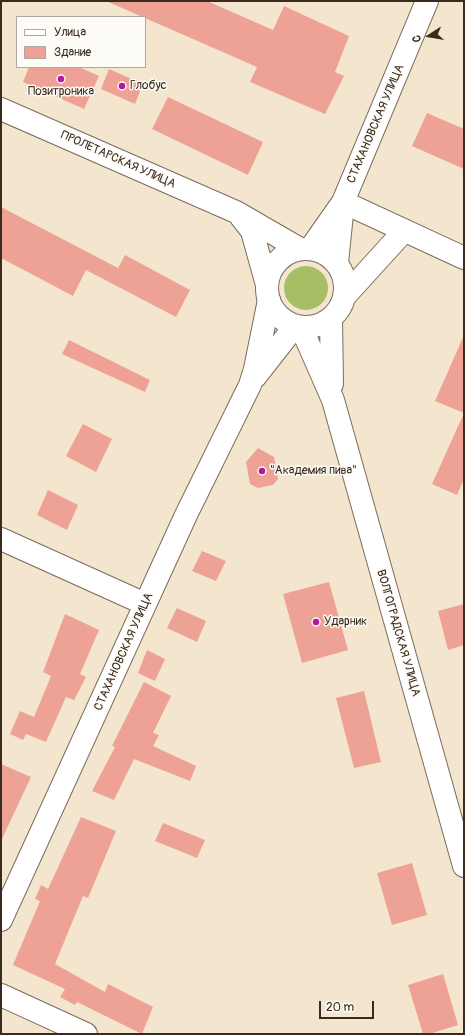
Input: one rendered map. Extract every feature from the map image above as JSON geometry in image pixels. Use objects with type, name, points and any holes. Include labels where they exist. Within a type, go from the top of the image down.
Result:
[{"type":"street","name":"СТАХАНОВСКАЯ УЛИЦА","points":[[305,249],[343,202],[427,1]]},
{"type":"street","name":"ПРОЛЕТАРСКАЯ УЛИЦА","points":[[1,109],[236,212],[305,249]]},
{"type":"street","name":"СТАХАНОВСКАЯ УЛИЦА","points":[[337,263],[343,202]]},
{"type":"street","points":[[343,202],[464,258]]},
{"type":"street","name":"ПРОЛЕТАРСКАЯ УЛИЦА","points":[[236,212],[245,220],[252,231],[268,292]]},
{"type":"street","points":[[344,297],[345,283],[337,263],[329,256],[305,249],[291,251],[274,265],[269,275],[268,292],[275,311],[279,316],[284,320],[298,326],[312,327],[322,324],[331,318],[338,310],[344,297],[404,231]]},
{"type":"street","name":"СТАХАНОВСКАЯ УЛИЦА","points":[[1,920],[186,515],[250,385],[255,369],[268,292]]},
{"type":"street","name":"ВОЛГОГРАДСКАЯ УЛИЦА","points":[[331,318],[330,367],[333,400]]},
{"type":"street","name":"СТАХАНОВСКАЯ УЛИЦА","points":[[250,385],[298,326]]},
{"type":"street","name":"ВОЛГОГРАДСКАЯ УЛИЦА","points":[[298,326],[333,400],[464,866]]},
{"type":"street","points":[[1,539],[145,604]]},
{"type":"street","points":[[1,995],[86,1034]]},
{"type":"green space","points":[[302,266],[310,266],[322,272],[328,284],[328,292],[322,304],[310,310],[302,310],[290,304],[284,292],[284,284],[290,272]]},
{"type":"building","points":[[106,1],[207,1],[273,30],[284,6],[349,36],[335,72],[344,76],[325,114],[250,82],[257,67],[146,18],[146,16],[140,16]]},
{"type":"building","points":[[29,68],[81,68],[99,76],[84,109],[23,82]]},
{"type":"building","points":[[109,69],[143,84],[135,104],[101,89]]},
{"type":"building","points":[[168,97],[263,142],[248,175],[152,129]]},
{"type":"building","points":[[427,113],[464,129],[464,169],[412,146]]},
{"type":"building","points":[[1,207],[118,268],[125,255],[190,290],[176,317],[86,270],[73,296],[1,258]]},
{"type":"building","points":[[464,335],[464,413],[435,401]]},
{"type":"building","points":[[69,340],[150,380],[145,392],[62,354]]},
{"type":"building","points":[[464,413],[464,479],[457,495],[432,484]]},
{"type":"building","points":[[83,424],[112,439],[96,472],[66,456]]},
{"type":"building","name":"\"Академия пива\"","points":[[258,448],[274,457],[278,479],[273,485],[258,488],[250,484],[246,462]]},
{"type":"building","points":[[48,490],[78,505],[67,530],[37,515]]},
{"type":"building","points":[[202,551],[226,561],[216,581],[192,571]]},
{"type":"building","points":[[329,582],[348,650],[302,663],[283,594]]},
{"type":"building","points":[[464,604],[464,645],[448,650],[438,611]]},
{"type":"building","points":[[177,608],[206,621],[197,642],[167,628]]},
{"type":"building","points":[[65,614],[99,630],[80,674],[86,677],[74,700],[66,697],[46,742],[26,734],[23,740],[10,734],[20,711],[34,717],[51,676],[43,672]]},
{"type":"building","points":[[147,650],[165,659],[155,681],[138,673]]},
{"type":"building","points":[[144,682],[171,696],[153,733],[159,735],[153,746],[196,766],[190,781],[134,759],[114,800],[92,791],[115,747],[112,746]]},
{"type":"building","points":[[364,691],[381,762],[354,768],[336,698]]},
{"type":"building","points":[[1,764],[31,777],[1,841]]},
{"type":"building","points":[[81,817],[116,831],[88,898],[83,896],[55,964],[105,992],[108,984],[153,1007],[142,1034],[77,1002],[75,1005],[60,997],[65,989],[13,965],[40,901],[35,899],[41,885],[48,889]]},
{"type":"building","points":[[163,823],[205,840],[197,858],[155,841]]},
{"type":"building","points":[[412,863],[427,915],[392,925],[377,873]]},
{"type":"building","points":[[443,974],[458,1025],[429,1034],[423,1034],[408,985]]},
{"type":"place","name":"Позитроника","points":[[61,79]]},
{"type":"place","name":"Глобус","points":[[122,86]]},
{"type":"place","name":"\"Академия пива\"","points":[[262,471]]},
{"type":"place","name":"Ударник","points":[[316,622]]}]
